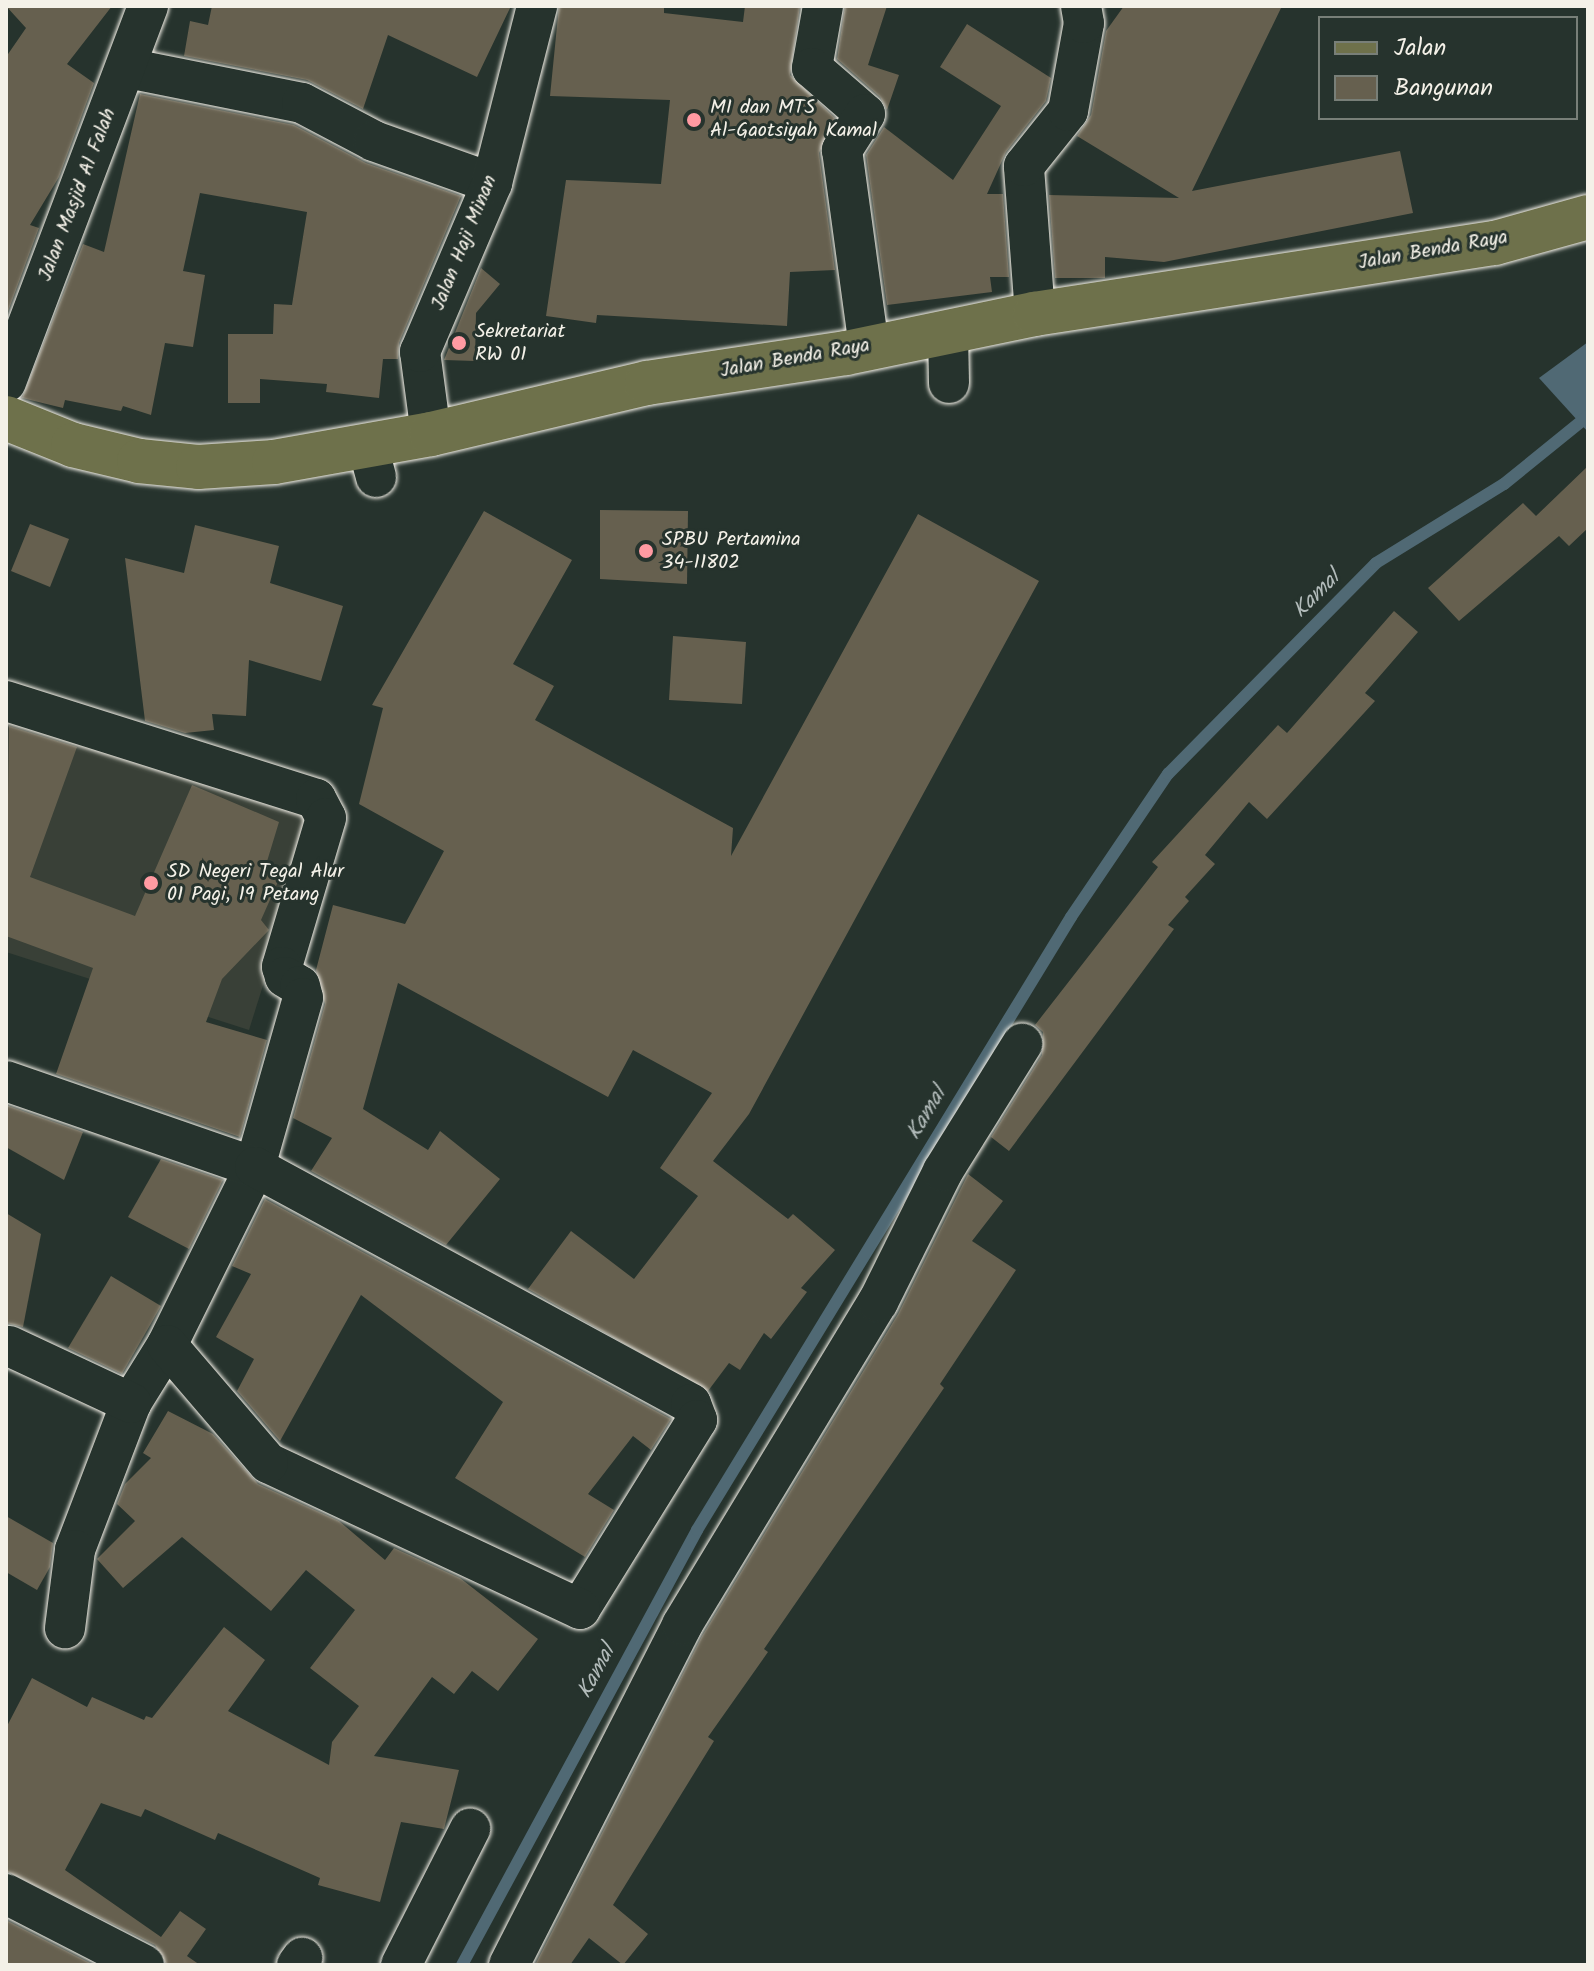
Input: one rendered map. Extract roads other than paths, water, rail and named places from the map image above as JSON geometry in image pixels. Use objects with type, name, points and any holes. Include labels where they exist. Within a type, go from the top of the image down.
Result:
[{"type":"main road","name":"Jalan Benda Raya","points":[[6,418],[106,455],[198,467],[274,462],[372,462],[431,434],[647,383],[869,347],[949,361],[1035,314],[1495,243],[1588,217]]},
{"type":"street","name":"Jalan Masjid Al Falah","points":[[6,382],[148,6]]},
{"type":"street","name":"Jalan Haji Minan","points":[[431,434],[420,352],[492,183],[537,6]]},
{"type":"street","points":[[823,6],[812,68],[865,114],[842,150],[869,347]]},
{"type":"street","points":[[1035,314],[1024,166],[1068,111],[1084,23],[1081,6]]},
{"type":"street","points":[[127,68],[302,103],[374,141],[492,183]]},
{"type":"street","points":[[6,701],[316,799],[324,807],[326,818],[282,967],[285,977],[300,986],[303,998],[255,1167],[167,1345],[131,1403],[75,1550],[65,1628]]},
{"type":"street","points":[[509,1965],[682,1625],[878,1302],[943,1171],[1022,1044]]},
{"type":"street","points":[[6,1081],[255,1167],[691,1404],[697,1420],[580,1609],[268,1463],[167,1345]]},
{"type":"street","points":[[9,1346],[131,1403]]},
{"type":"street","points":[[401,1965],[470,1829]]},
{"type":"street","points":[[6,1894],[144,1965]]},
{"type":"water","points":[[1588,342],[1588,432],[1539,378]]},
{"type":"waterway","name":"Kamal","points":[[462,1965],[697,1530],[1071,917],[1168,774],[1376,563],[1504,484],[1588,416]]},
{"type":"place","name":"MI dan MTS Al-Gaotsiyah Kamal","points":[[694,120]]},
{"type":"place","name":"Sekretariat RW 01","points":[[459,343]]},
{"type":"place","name":"SPBU Pertamina 34-11802","points":[[646,551]]},
{"type":"place","name":"SD Negeri Tegal Alur 01 Pagi, 19 Petang","points":[[151,883]]}]
